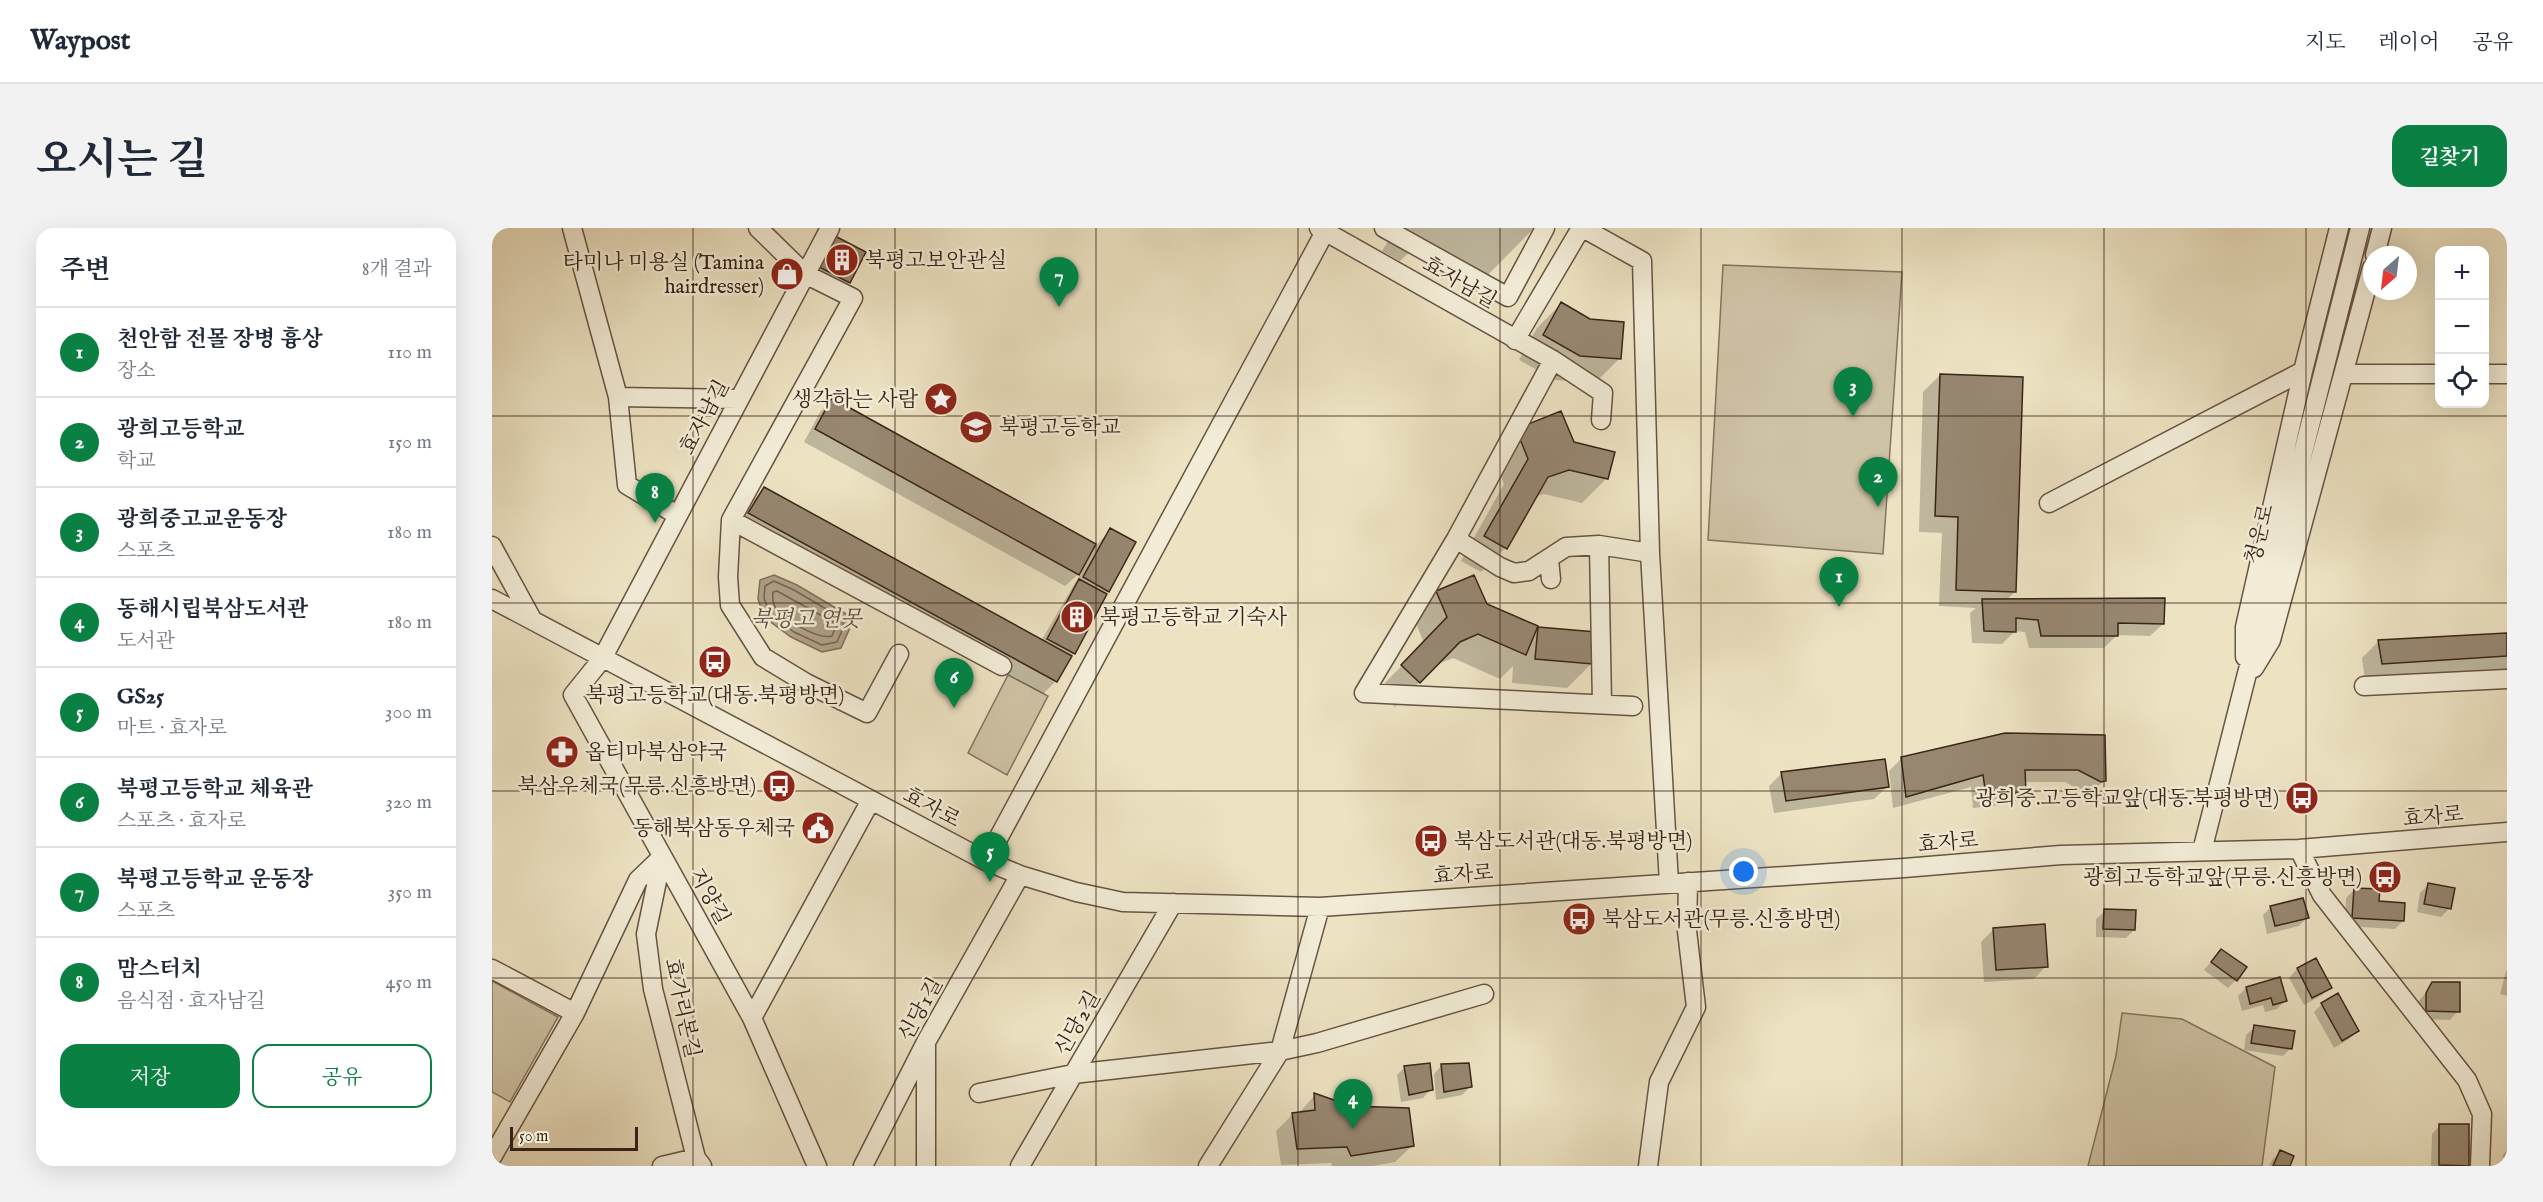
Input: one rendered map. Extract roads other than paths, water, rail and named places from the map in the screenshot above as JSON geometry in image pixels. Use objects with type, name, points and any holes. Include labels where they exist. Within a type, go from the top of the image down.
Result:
[{"type":"street","points":[[572,228],[618,397],[627,485],[677,515]]},
{"type":"street","points":[[758,228],[805,274],[853,298],[731,520],[728,577],[730,605],[763,657],[825,693],[867,713],[898,654]]},
{"type":"street","name":"효자남길","points":[[602,659],[830,228]]},
{"type":"street","points":[[1384,228],[1508,297],[1545,228]]},
{"type":"street","points":[[1515,340],[1582,228],[1642,261],[1650,553],[1669,883]]},
{"type":"street","points":[[2245,682],[2245,627],[2303,371],[2339,228]]},
{"type":"street","name":"청운로","points":[[2202,851],[2360,228]]},
{"type":"street","points":[[2377,246],[2382,228]]},
{"type":"street","points":[[986,861],[1324,229]]},
{"type":"street","name":"효자남길","points":[[1324,229],[1553,360],[1603,393],[1601,420]]},
{"type":"street","points":[[2245,682],[2271,640],[2364,300]]},
{"type":"street","points":[[1553,360],[1456,539],[1364,693],[1633,706]]},
{"type":"street","points":[[2049,503],[2303,371]]},
{"type":"street","points":[[2345,374],[2435,374]]},
{"type":"street","points":[[2489,374],[2507,374]]},
{"type":"street","points":[[618,397],[738,399]]},
{"type":"street","points":[[731,520],[1002,666]]},
{"type":"street","points":[[1456,539],[1500,567],[1514,573],[1550,569],[1566,547],[1599,545],[1650,553]]},
{"type":"street","points":[[1599,545],[1602,704]]},
{"type":"street","points":[[492,546],[533,621]]},
{"type":"street","name":"효자로","points":[[492,599],[986,861],[1020,875],[1076,892],[1123,902],[1320,907],[1905,868],[2061,855],[2299,849],[2507,832]]},
{"type":"street","name":"지양길","points":[[602,659],[573,695],[752,1018],[817,1166]]},
{"type":"street","points":[[2364,686],[2507,678]]},
{"type":"street","points":[[752,1018],[871,800]]},
{"type":"street","points":[[2299,849],[2322,895],[2467,1080],[2482,1114],[2480,1166]]},
{"type":"street","points":[[492,1157],[575,1013],[638,880],[662,857]]},
{"type":"street","name":"효가리본길","points":[[662,857],[646,934],[653,988],[699,1162]]},
{"type":"street","name":"신당1길","points":[[863,1166],[926,1042],[1020,875]]},
{"type":"street","points":[[1648,1166],[1659,1082],[1696,1007],[1687,932],[1688,882]]},
{"type":"street","name":"신당2길","points":[[1020,1166],[1173,903]]},
{"type":"street","points":[[1208,1166],[1280,1051],[1320,907]]},
{"type":"street","points":[[492,969],[575,1013]]},
{"type":"street","points":[[979,1093],[1073,1074],[1280,1051],[1317,1043],[1484,994]]},
{"type":"street","points":[[926,1042],[926,1166]]},
{"type":"street","points":[[662,1166],[699,1162]]},
{"type":"water","name":"북평고 연못","points":[[774,575],[797,585],[851,617],[849,630],[841,648],[822,652],[791,637],[764,617],[758,599],[760,580]]},
{"type":"place","name":"북평고보안관실","points":[[842,260]]},
{"type":"place","name":"타미나 미용실 (Tamina hairdresser)","points":[[787,274]]},
{"type":"place","name":"북평고등학교 운동장","points":[[1059,307]]},
{"type":"place","name":"생각하는 사람","points":[[941,399]]},
{"type":"place","name":"광희중고교운동장","points":[[1853,417]]},
{"type":"place","name":"북평고등학교","points":[[976,427]]},
{"type":"place","name":"광희고등학교","points":[[1878,507]]},
{"type":"place","name":"맘스터치","points":[[655,523]]},
{"type":"place","name":"천안함 전몰 장병 흉상","points":[[1839,607]]},
{"type":"place","name":"북평고등학교 기숙사","points":[[1077,617]]},
{"type":"place","name":"북평고등학교(대동.북평방면)","points":[[715,662]]},
{"type":"place","name":"북평고등학교 체육관","points":[[954,708]]},
{"type":"place","name":"옵티마북삼약국","points":[[562,752]]},
{"type":"place","name":"북삼우체국(무릉.신흥방면)","points":[[779,786]]},
{"type":"place","name":"광희중.고등학교앞(대동.북평방면)","points":[[2302,798]]},
{"type":"place","name":"동해북삼동우체국","points":[[818,828]]},
{"type":"place","name":"북삼도서관(대동.북평방면)","points":[[1431,841]]},
{"type":"place","name":"광희고등학교앞(무릉.신흥방면)","points":[[2385,877]]},
{"type":"place","name":"GS25","points":[[990,882]]},
{"type":"place","name":"북삼도서관(무릉.신흥방면)","points":[[1579,919]]},
{"type":"place","name":"동해시립북삼도서관","points":[[1353,1129]]}]
